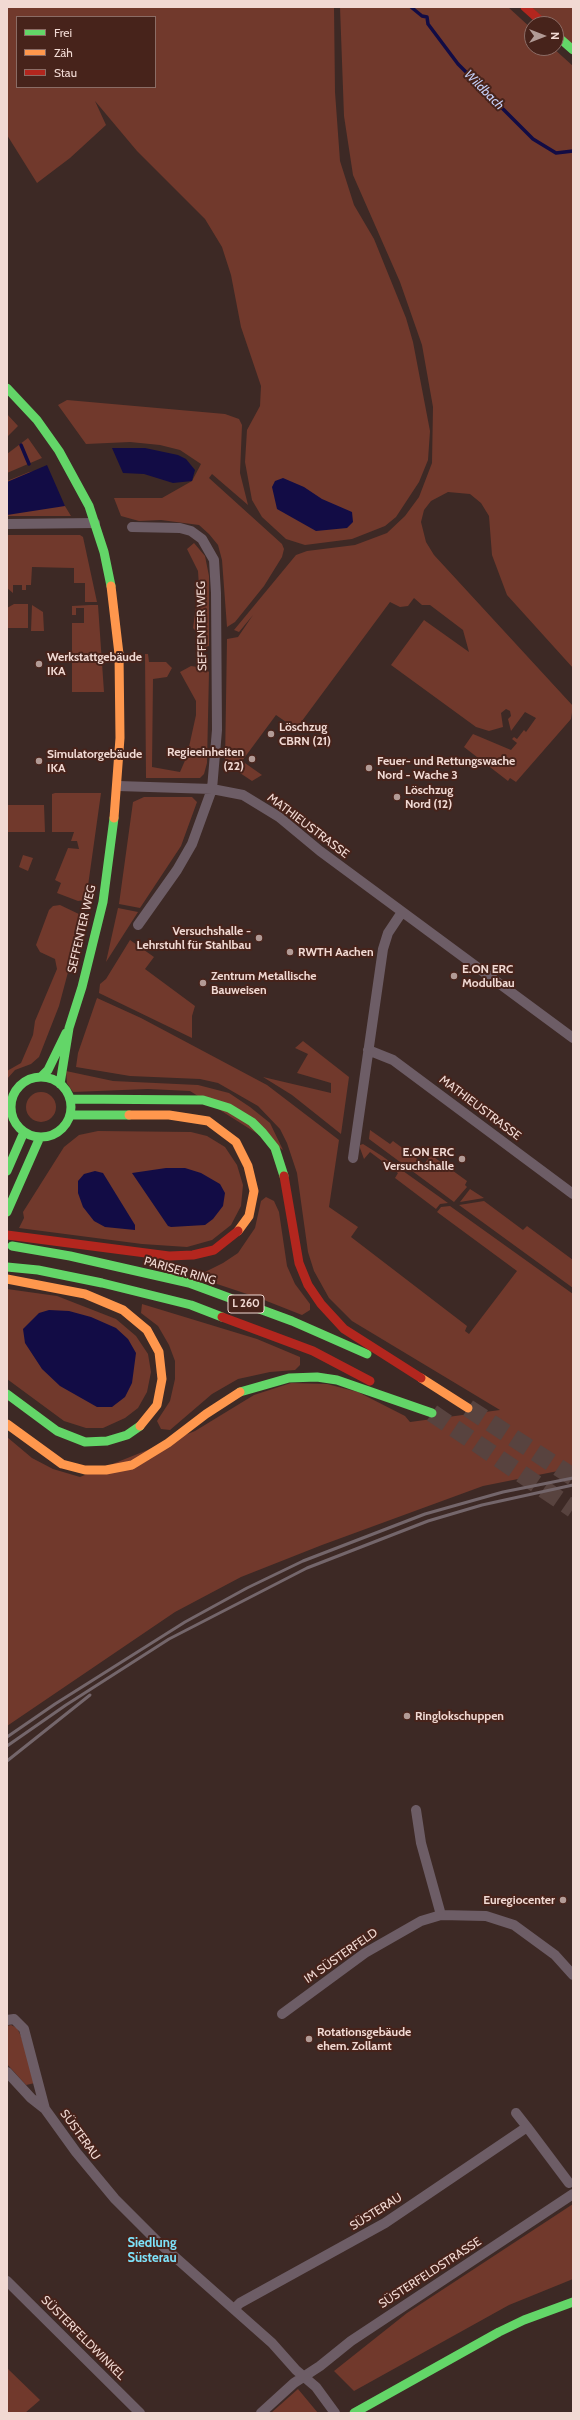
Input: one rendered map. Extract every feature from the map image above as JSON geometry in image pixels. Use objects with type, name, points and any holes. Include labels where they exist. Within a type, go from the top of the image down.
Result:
[{"type":"main road","points":[[525,7],[535,16]]},
{"type":"main road","points":[[564,42],[573,50]]},
{"type":"main road","name":"SEFFENTER WEG","points":[[7,388],[37,420],[59,451],[82,491],[95,523],[110,578],[118,646],[121,704],[118,786],[103,902],[90,956],[69,1028],[60,1084]]},
{"type":"main road","name":"SEFFENTER WEG","points":[[41,1077],[48,1070],[60,1042],[69,1028]]},
{"type":"main road","points":[[41,1077],[51,1079],[60,1084],[70,1100],[70,1115],[59,1132],[50,1136],[40,1137],[24,1132],[10,1116],[10,1097],[20,1086],[30,1080],[41,1077]]},
{"type":"main road","name":"PARISER RING","points":[[7,1245],[70,1256],[189,1283],[292,1321],[379,1360],[468,1408],[344,1329],[321,1304],[308,1286],[299,1263],[282,1165],[275,1148],[264,1133],[252,1122],[229,1108],[203,1100],[70,1100]]},
{"type":"main road","points":[[7,1235],[170,1256],[193,1255],[214,1250],[235,1235],[249,1216],[254,1191],[248,1166],[236,1142],[208,1121],[168,1115],[70,1115]]},
{"type":"main road","points":[[7,1171],[24,1132]]},
{"type":"main road","points":[[7,1212],[40,1137]]},
{"type":"main road","name":"L 260","points":[[7,1267],[38,1270],[102,1283],[191,1305],[313,1351],[432,1413],[337,1380],[316,1377],[281,1379],[245,1389],[206,1414],[168,1443],[132,1465],[106,1470],[85,1470],[62,1464],[45,1454],[7,1424]]},
{"type":"main road","points":[[7,1278],[85,1294],[123,1310],[147,1330],[159,1352],[162,1379],[157,1405],[141,1425],[127,1435],[107,1441],[85,1442],[57,1431],[7,1394]]},
{"type":"main road","points":[[354,2413],[455,2355],[499,2332],[537,2315],[573,2302]]},
{"type":"street","points":[[7,524],[95,523]]},
{"type":"street","name":"SEFFENTER WEG","points":[[132,527],[180,528],[192,531],[202,539],[214,560],[217,730],[212,789],[192,844],[177,870],[138,925]]},
{"type":"street","points":[[118,786],[212,789]]},
{"type":"street","name":"MATHIEUSTRASSE","points":[[212,789],[242,795],[269,810],[402,912],[573,1038]]},
{"type":"street","points":[[353,1158],[383,949],[388,933],[402,912]]},
{"type":"street","name":"MATHIEUSTRASSE","points":[[368,1050],[393,1060],[573,1194]]},
{"type":"street","points":[[416,1810],[421,1843],[441,1915]]},
{"type":"street","name":"IM SÜSTERFELD","points":[[282,2014],[365,1953],[421,1921],[441,1915],[486,1916],[514,1924],[555,1955],[573,1975]]},
{"type":"street","name":"SÜSTERAU","points":[[7,2020],[14,2020],[24,2029],[45,2109]]},
{"type":"street","name":"SÜSTERAU","points":[[7,2072],[31,2098],[45,2109],[76,2152],[115,2199],[158,2242],[272,2343],[304,2377]]},
{"type":"street","points":[[516,2113],[569,2183]]},
{"type":"street","name":"SÜSTERAU","points":[[234,2309],[240,2303],[385,2223],[527,2127]]},
{"type":"street","name":"SÜSTERFELDSTRASSE","points":[[261,2413],[350,2341],[573,2194]]},
{"type":"street","name":"SÜSTERFELDWINKEL","points":[[7,2281],[140,2413]]},
{"type":"street","points":[[304,2377],[316,2388],[335,2413]]},
{"type":"shaded area","points":[[7,7],[334,7],[335,92],[340,161],[354,205],[374,239],[406,318],[413,342],[430,431],[428,460],[419,482],[396,517],[385,526],[352,539],[305,545],[286,539],[262,517],[252,500],[245,462],[247,430],[260,406],[261,386],[241,327],[231,275],[222,247],[205,219],[137,151],[95,101],[106,125],[70,158],[37,183],[7,135]]},
{"type":"shaded area","points":[[340,7],[508,7],[524,22],[524,56],[562,56],[573,66],[573,668],[507,595],[492,555],[489,516],[481,503],[470,494],[448,492],[431,501],[424,510],[421,522],[426,542],[434,555],[573,706],[571,719],[516,782],[510,778],[508,781],[464,747],[473,734],[511,750],[517,743],[512,739],[514,737],[517,739],[524,730],[526,732],[536,718],[525,712],[511,731],[508,719],[511,716],[510,711],[506,709],[501,713],[503,727],[489,731],[476,727],[391,665],[424,620],[469,652],[463,630],[430,605],[422,605],[414,598],[408,606],[400,607],[390,602],[296,729],[276,715],[242,761],[262,775],[252,781],[225,763],[227,639],[238,637],[253,615],[239,632],[234,630],[296,555],[307,551],[355,545],[387,533],[405,516],[419,497],[432,463],[433,407],[422,345],[400,282],[353,175],[344,116]]},
{"type":"shaded area","points":[[531,7],[573,7],[573,45],[564,37],[564,16],[541,16]]},
{"type":"shaded area","points":[[67,400],[225,414],[239,419],[242,425],[240,473],[248,505],[212,474],[209,478],[282,544],[284,549],[282,557],[264,586],[235,622],[227,627],[222,560],[218,545],[209,534],[199,525],[161,520],[139,521],[121,516],[114,498],[162,498],[192,481],[201,464],[180,450],[160,445],[130,442],[86,444],[58,405]]},
{"type":"shaded area","points":[[7,414],[18,426],[7,437]]},
{"type":"shaded area","points":[[28,438],[42,458],[7,473],[7,454]]},
{"type":"shaded area","points":[[112,448],[145,448],[178,455],[186,459],[195,470],[192,481],[173,483],[144,474],[123,473]]},
{"type":"shaded area","points":[[47,465],[65,506],[7,515],[7,482]]},
{"type":"shaded area","points":[[43,470],[71,516],[7,516],[7,481],[29,472]]},
{"type":"shaded area","points":[[283,478],[304,487],[322,499],[352,512],[353,522],[347,528],[316,531],[277,509],[272,487],[275,481]]},
{"type":"shaded area","points":[[7,535],[80,535],[83,537],[97,602],[85,602],[85,583],[74,583],[74,568],[32,567],[31,585],[26,585],[26,590],[22,590],[22,585],[13,585],[13,593],[7,588]]},
{"type":"shaded area","points":[[194,543],[205,556],[209,576],[209,646],[205,647],[201,636],[193,628],[199,586],[198,571],[187,549]]},
{"type":"shaded area","points":[[14,604],[28,604],[28,628],[7,628],[7,608]]},
{"type":"shaded area","points":[[32,605],[43,612],[44,631],[31,631]]},
{"type":"shaded area","points":[[98,605],[104,692],[72,692],[72,623],[84,623],[84,608],[76,608],[76,615],[72,615],[72,606]]},
{"type":"shaded area","points":[[145,654],[148,654],[149,662],[166,662],[172,668],[167,677],[153,679],[152,767],[180,772],[187,756],[196,715],[196,701],[180,672],[191,666],[204,668],[209,672],[207,763],[204,774],[200,778],[146,778]]},
{"type":"shaded area","points":[[101,793],[86,900],[78,901],[57,893],[61,883],[55,880],[68,848],[79,849],[77,841],[71,841],[74,832],[52,832],[52,794]]},
{"type":"shaded area","points":[[144,797],[192,797],[197,802],[181,846],[140,908],[119,904],[133,802]]},
{"type":"shaded area","points":[[7,805],[44,805],[45,832],[7,832]]},
{"type":"shaded area","points":[[23,855],[33,858],[28,871],[19,867]]},
{"type":"shaded area","points":[[60,905],[83,916],[59,1006],[39,1057],[31,1064],[15,1070],[7,1079],[7,1071],[21,1063],[33,1035],[35,1021],[57,969],[55,959],[40,952],[36,945],[49,910],[53,906]]},
{"type":"shaded area","points":[[118,908],[138,912],[106,962]]},
{"type":"shaded area","points":[[130,940],[154,957],[145,969],[195,1006],[192,1016],[192,1038],[99,993],[100,984],[106,979]]},
{"type":"shaded area","points":[[97,998],[141,1018],[267,1085],[339,1140],[329,1207],[358,1227],[351,1237],[467,1326],[465,1331],[469,1334],[517,1271],[437,1212],[441,1207],[450,1206],[573,1294],[573,1468],[483,1486],[322,1545],[241,1577],[175,1612],[7,1726],[7,1437],[32,1458],[53,1469],[80,1477],[195,1431],[254,1395],[291,1383],[327,1384],[358,1392],[405,1416],[410,1422],[500,1410],[352,1321],[329,1298],[314,1271],[308,1252],[297,1173],[287,1143],[280,1129],[258,1106],[218,1083],[200,1079],[130,1076],[76,1067],[78,1053]]},
{"type":"shaded area","points":[[303,1041],[349,1077],[341,1134],[292,1095],[263,1077],[331,1093],[331,1083],[297,1073],[308,1054],[295,1048]]},
{"type":"shaded area","points":[[66,1071],[113,1081],[198,1085],[229,1093],[270,1123],[283,1150],[190,1091],[148,1089],[73,1092],[67,1083]]},
{"type":"shaded area","points":[[41,1092],[52,1096],[56,1107],[52,1118],[41,1122],[30,1118],[26,1107],[30,1096]]},
{"type":"shaded area","points":[[370,1130],[390,1144],[393,1141],[424,1164],[431,1155],[467,1181],[465,1185],[467,1187],[454,1202],[369,1139]]},
{"type":"shaded area","points":[[98,1131],[191,1132],[207,1136],[225,1147],[237,1165],[243,1185],[241,1206],[231,1225],[212,1240],[187,1247],[142,1244],[19,1228],[24,1218],[23,1212],[64,1147],[79,1135]]},
{"type":"shaded area","points":[[363,1144],[448,1203],[440,1204],[436,1209],[395,1178],[398,1173],[370,1152],[364,1159],[360,1148],[360,1145]]},
{"type":"shaded area","points":[[166,1168],[185,1168],[201,1173],[220,1184],[225,1193],[223,1206],[213,1219],[205,1225],[168,1226],[132,1173]]},
{"type":"shaded area","points":[[95,1171],[103,1173],[135,1225],[135,1230],[105,1227],[94,1221],[83,1207],[78,1193],[78,1181],[84,1174]]},
{"type":"shaded area","points":[[470,1189],[484,1198],[460,1202]]},
{"type":"shaded area","points":[[266,1197],[274,1201],[279,1212],[287,1266],[295,1284],[310,1304],[310,1310],[302,1315],[259,1298],[202,1279],[201,1276],[203,1273],[223,1263],[238,1253],[255,1228],[261,1201]]},
{"type":"shaded area","points":[[484,1201],[523,1230],[527,1226],[573,1260],[573,1288],[459,1205]]},
{"type":"shaded area","points":[[7,1289],[57,1296],[116,1319],[136,1336],[148,1354],[151,1372],[147,1392],[138,1408],[125,1418],[103,1428],[86,1428],[64,1421],[7,1379]]},
{"type":"shaded area","points":[[142,1304],[257,1339],[300,1357],[300,1365],[295,1370],[270,1372],[238,1379],[212,1394],[170,1430],[161,1429],[157,1421],[170,1401],[175,1379],[175,1361],[169,1345],[158,1326],[141,1313]]},
{"type":"shaded area","points":[[49,1310],[69,1311],[91,1317],[116,1328],[128,1339],[136,1353],[132,1383],[125,1397],[112,1407],[97,1407],[60,1386],[42,1369],[25,1343],[23,1329],[39,1313]]},
{"type":"shaded area","points":[[11,2025],[17,2028],[21,2036],[35,2083],[26,2085],[7,2064],[7,2026]]},
{"type":"shaded area","points":[[573,2204],[573,2279],[509,2305],[354,2391],[334,2371],[407,2313]]},
{"type":"shaded area","points":[[7,2368],[40,2400],[25,2413],[7,2413]]},
{"type":"shaded area","points":[[298,2389],[318,2413],[271,2413]]},
{"type":"waterway","name":"Wildbach","points":[[411,7],[422,16],[427,17],[428,24],[458,64],[533,139],[556,153],[573,151]]},
{"type":"waterway","points":[[21,445],[29,464]]},
{"type":"tunnel","points":[[468,1408],[573,1477]]},
{"type":"tunnel","points":[[432,1413],[573,1509]]},
{"type":"railway","points":[[7,1737],[55,1704],[185,1622],[247,1588],[303,1561],[425,1514],[503,1492],[573,1478]]},
{"type":"railway","points":[[7,1746],[66,1705],[169,1639],[307,1568],[428,1521],[482,1505],[573,1485]]},
{"type":"railway","points":[[7,1761],[90,1695]]},
{"type":"traffic: fast","points":[[564,42],[573,50]]},
{"type":"traffic: fast","points":[[7,388],[37,420],[59,451],[89,506],[104,552],[111,586]]},
{"type":"traffic: fast","points":[[60,1084],[69,1028],[82,987],[103,902],[114,818]]},
{"type":"traffic: fast","points":[[41,1077],[48,1070],[66,1033]]},
{"type":"traffic: fast","points":[[41,1077],[57,1082],[62,1086],[66,1091],[71,1107],[66,1123],[62,1128],[57,1132],[41,1137],[25,1132],[20,1128],[16,1123],[11,1107],[16,1091],[20,1086],[25,1082],[41,1077]]},
{"type":"traffic: fast","points":[[70,1099],[203,1100],[229,1108],[252,1122],[263,1133],[275,1148],[284,1176]]},
{"type":"traffic: fast","points":[[70,1115],[129,1115]]},
{"type":"traffic: fast","points":[[7,1171],[24,1132]]},
{"type":"traffic: fast","points":[[7,1212],[40,1137]]},
{"type":"traffic: fast","points":[[12,1246],[70,1256],[189,1283],[292,1321],[367,1354]]},
{"type":"traffic: fast","points":[[7,1267],[38,1270],[102,1283],[191,1305],[222,1317]]},
{"type":"traffic: fast","points":[[240,1392],[289,1378],[317,1377],[337,1380],[432,1413]]},
{"type":"traffic: fast","points":[[7,1394],[57,1431],[85,1442],[107,1441],[127,1435],[140,1426]]},
{"type":"traffic: fast","points":[[354,2413],[499,2332],[524,2320],[573,2302]]},
{"type":"traffic: slow","points":[[111,586],[119,654],[120,738],[114,818]]},
{"type":"traffic: slow","points":[[129,1115],[169,1115],[208,1121],[236,1142],[248,1166],[254,1191],[249,1216],[238,1231]]},
{"type":"traffic: slow","points":[[7,1279],[85,1294],[123,1310],[147,1330],[159,1352],[162,1379],[157,1405],[140,1426]]},
{"type":"traffic: slow","points":[[421,1378],[468,1408]]},
{"type":"traffic: slow","points":[[7,1424],[62,1464],[85,1470],[106,1470],[132,1465],[168,1443],[206,1414],[240,1392]]},
{"type":"traffic: jam","points":[[525,7],[535,16]]},
{"type":"traffic: jam","points":[[284,1176],[299,1263],[308,1285],[321,1304],[344,1329],[421,1378]]},
{"type":"traffic: jam","points":[[7,1235],[169,1256],[193,1255],[214,1250],[238,1231]]},
{"type":"traffic: jam","points":[[222,1317],[313,1351],[370,1381]]},
{"type":"place","name":"Werkstattgebäude IKA","points":[[39,664]]},
{"type":"place","name":"Löschzug CBRN (21)","points":[[271,734]]},
{"type":"place","name":"Regieeinheiten (22)","points":[[252,759]]},
{"type":"place","name":"Simulatorgebäude IKA","points":[[39,761]]},
{"type":"place","name":"Feuer- und Rettungswache Nord - Wache 3","points":[[369,768]]},
{"type":"place","name":"Löschzug Nord (12)","points":[[397,797]]},
{"type":"place","name":"Versuchshalle - Lehrstuhl für Stahlbau","points":[[259,938]]},
{"type":"place","name":"RWTH Aachen","points":[[290,952]]},
{"type":"place","name":"E.ON ERC Modulbau","points":[[454,976]]},
{"type":"place","name":"Zentrum Metallische Bauweisen","points":[[203,983]]},
{"type":"place","name":"E.ON ERC Versuchshalle","points":[[462,1159]]},
{"type":"place","name":"Ringlokschuppen","points":[[407,1716]]},
{"type":"place","name":"Euregiocenter","points":[[563,1900]]},
{"type":"place","name":"Rotationsgebäude ehem. Zollamt","points":[[309,2039]]},
{"type":"district","name":"Siedlung Süsterau","points":[[152,2250]]}]
